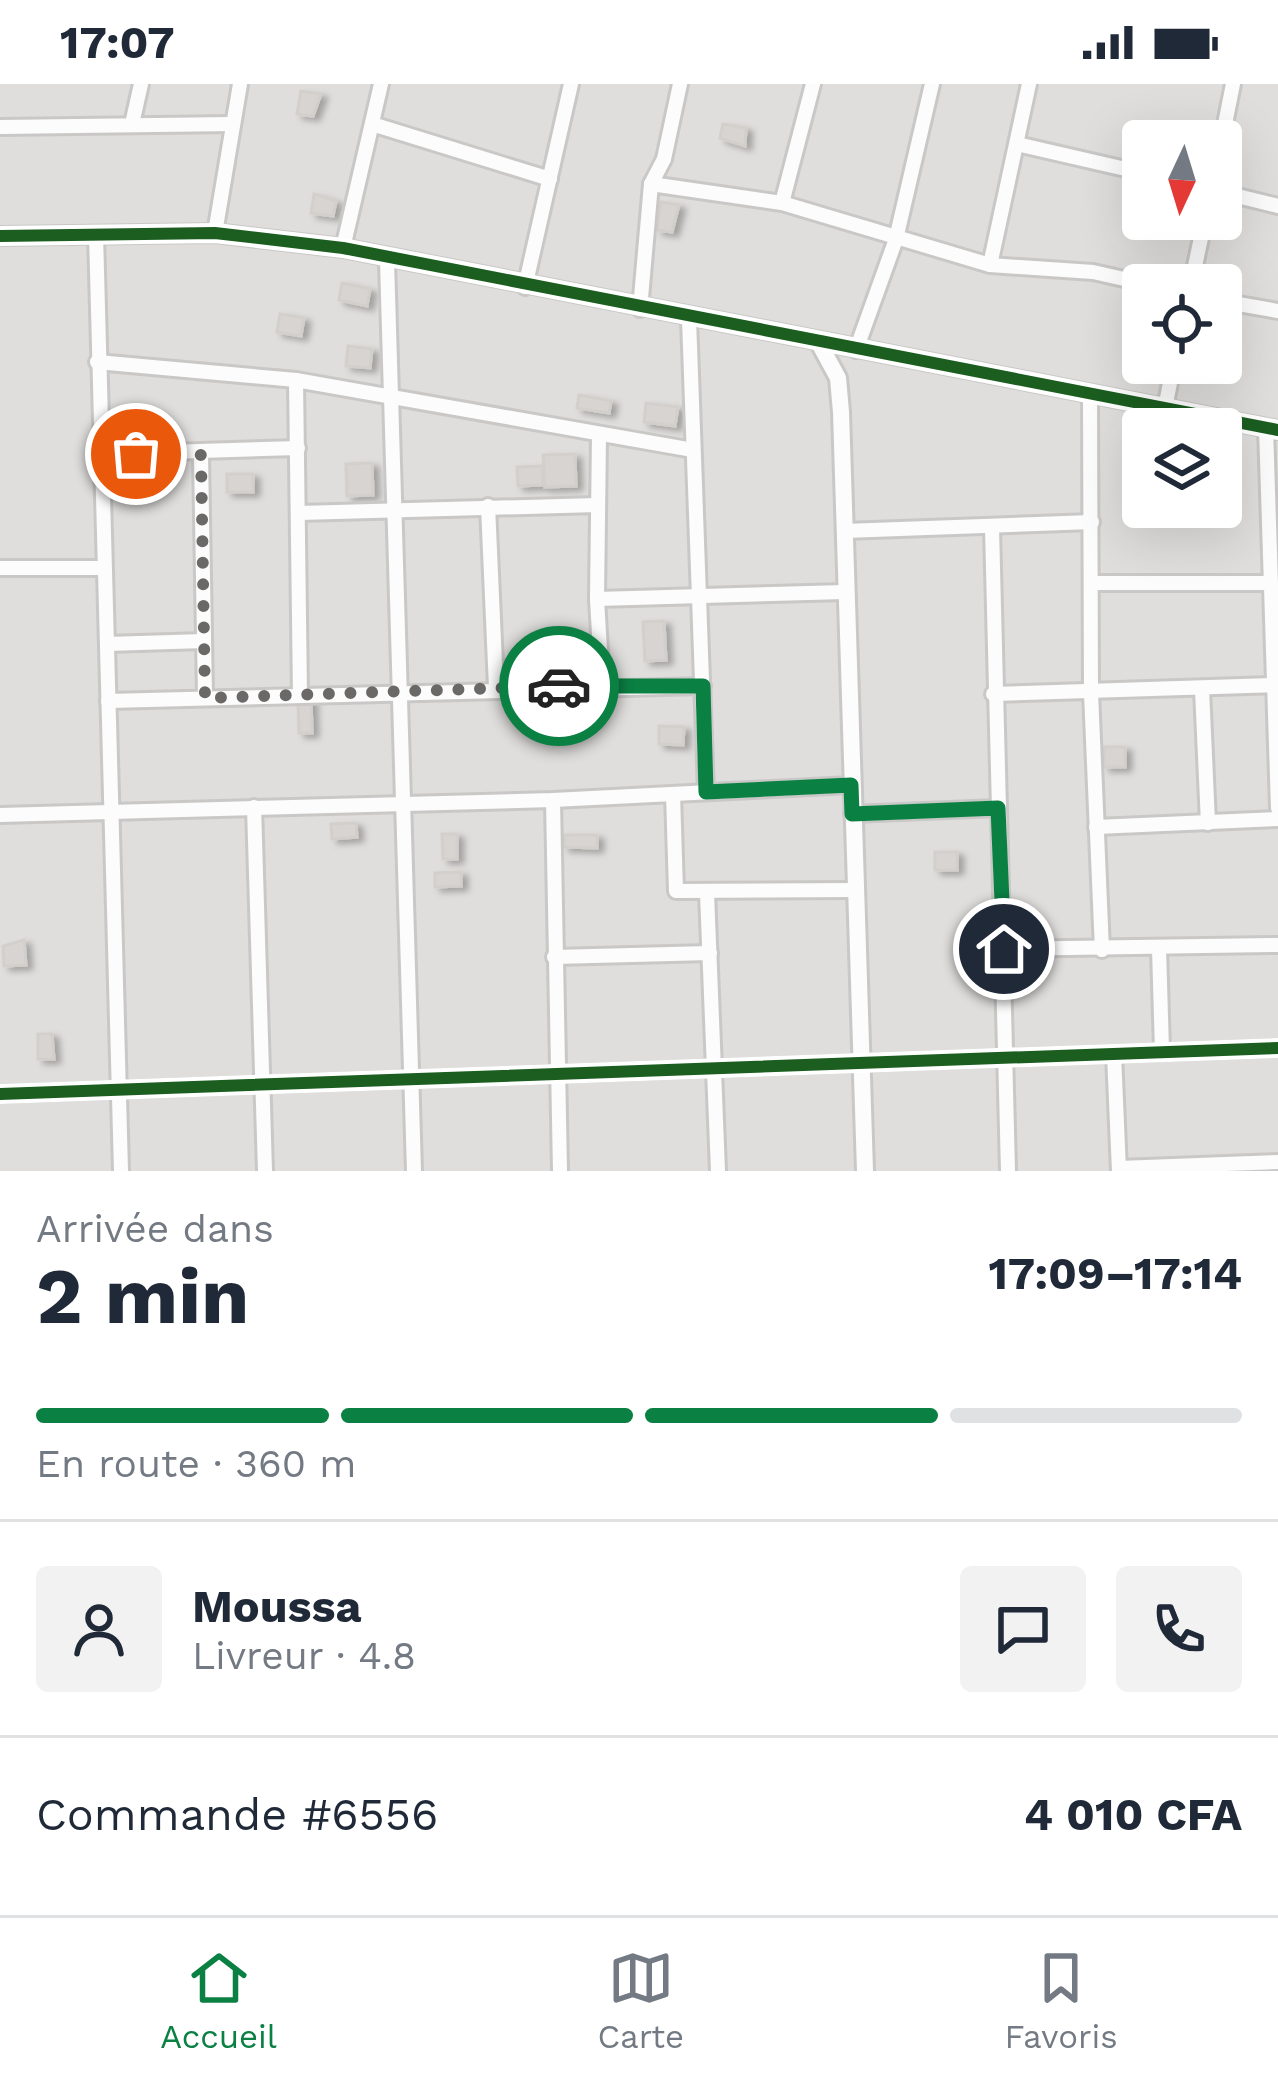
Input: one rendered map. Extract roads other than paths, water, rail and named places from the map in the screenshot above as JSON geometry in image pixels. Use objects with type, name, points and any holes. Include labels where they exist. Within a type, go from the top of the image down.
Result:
[{"type":"street","points":[[132,124],[141,84]]},
{"type":"street","points":[[215,233],[240,84]]},
{"type":"street","points":[[343,248],[381,84]]},
{"type":"street","points":[[525,287],[571,84]]},
{"type":"street","points":[[782,203],[813,84]]},
{"type":"street","points":[[838,378],[863,352],[896,239],[932,84]]},
{"type":"street","points":[[990,265],[1029,84]]},
{"type":"street","points":[[1226,120],[1234,84]]},
{"type":"street","points":[[640,309],[651,184],[664,159],[674,85]]},
{"type":"street","points":[[0,127],[233,124]]},
{"type":"street","points":[[372,124],[550,178]]},
{"type":"street","points":[[1017,144],[1122,168]]},
{"type":"street","points":[[651,184],[782,203],[990,265],[1122,278]]},
{"type":"street","points":[[1242,197],[1278,206]]},
{"type":"street","points":[[0,236],[215,233],[343,248],[387,261],[1160,408]]},
{"type":"street","points":[[96,234],[121,1171]]},
{"type":"street","points":[[387,261],[413,1171]]},
{"type":"street","points":[[1242,305],[1278,311]]},
{"type":"street","points":[[689,319],[706,792]]},
{"type":"street","points":[[819,344],[838,378],[865,1171]]},
{"type":"street","points":[[97,362],[296,380],[693,450]]},
{"type":"street","points":[[296,380],[300,696]]},
{"type":"street","points":[[1090,394],[1090,692],[1102,950]]},
{"type":"street","points":[[1242,423],[1272,429],[1270,583],[1278,808]]},
{"type":"street","points":[[599,436],[597,599],[602,685]]},
{"type":"street","points":[[104,454],[201,455],[298,448]]},
{"type":"street","points":[[201,455],[205,698]]},
{"type":"street","points":[[299,513],[598,505]]},
{"type":"street","points":[[488,506],[496,687]]},
{"type":"street","points":[[844,531],[1092,522]]},
{"type":"street","points":[[992,528],[1008,1171]]},
{"type":"street","points":[[0,568],[103,568]]},
{"type":"street","points":[[1093,583],[1270,583]]},
{"type":"street","points":[[597,599],[845,592]]},
{"type":"street","points":[[107,644],[204,641]]},
{"type":"street","points":[[993,694],[1276,685]]},
{"type":"street","points":[[108,701],[496,687],[703,686]]},
{"type":"street","points":[[1202,688],[1208,823]]},
{"type":"street","points":[[0,815],[553,800],[851,785]]},
{"type":"street","points":[[673,794],[676,891],[855,890]]},
{"type":"street","points":[[553,800],[560,1171]]},
{"type":"street","points":[[254,808],[265,1171]]},
{"type":"street","points":[[852,814],[998,808]]},
{"type":"street","points":[[1096,827],[1278,819]]},
{"type":"street","points":[[707,892],[718,1171]]},
{"type":"street","points":[[1004,949],[1278,945]]},
{"type":"street","points":[[1159,948],[1162,1051]]},
{"type":"street","points":[[554,957],[710,952]]},
{"type":"street","points":[[0,1094],[120,1093],[1005,1054],[1278,1048]]},
{"type":"street","points":[[1114,1054],[1119,1170],[1278,1162]]}]
